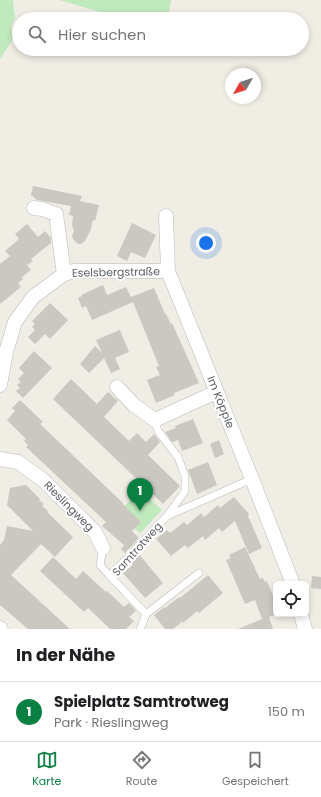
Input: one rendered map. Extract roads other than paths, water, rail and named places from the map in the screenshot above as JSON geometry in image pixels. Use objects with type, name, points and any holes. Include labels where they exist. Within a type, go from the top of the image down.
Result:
[{"type":"street","name":"Eselsbergstraße","points":[[34,208],[56,214],[64,274]]},
{"type":"street","name":"Im Köpple","points":[[166,216],[168,271],[292,581]]},
{"type":"street","name":"Eselsbergstraße","points":[[0,385],[6,352],[15,322],[33,297],[64,274],[74,271],[168,271]]},
{"type":"street","points":[[117,387],[134,405],[154,420],[216,392]]},
{"type":"street","name":"Rieslingweg","points":[[0,459],[18,462],[43,480],[95,532],[103,548]]},
{"type":"street","points":[[302,617],[305,629]]},
{"type":"lane","points":[[154,420],[158,431],[178,457],[185,476],[185,490],[167,516]]},
{"type":"lane","name":"Samtrotweg","points":[[146,614],[110,576],[167,516],[252,479]]},
{"type":"lane","name":"Rieslingweg","points":[[103,548],[100,565],[110,576]]},
{"type":"lane","points":[[140,629],[146,614],[199,573]]},
{"type":"place","name":"Spielplatz Samtrotweg","points":[[140,511]]}]
